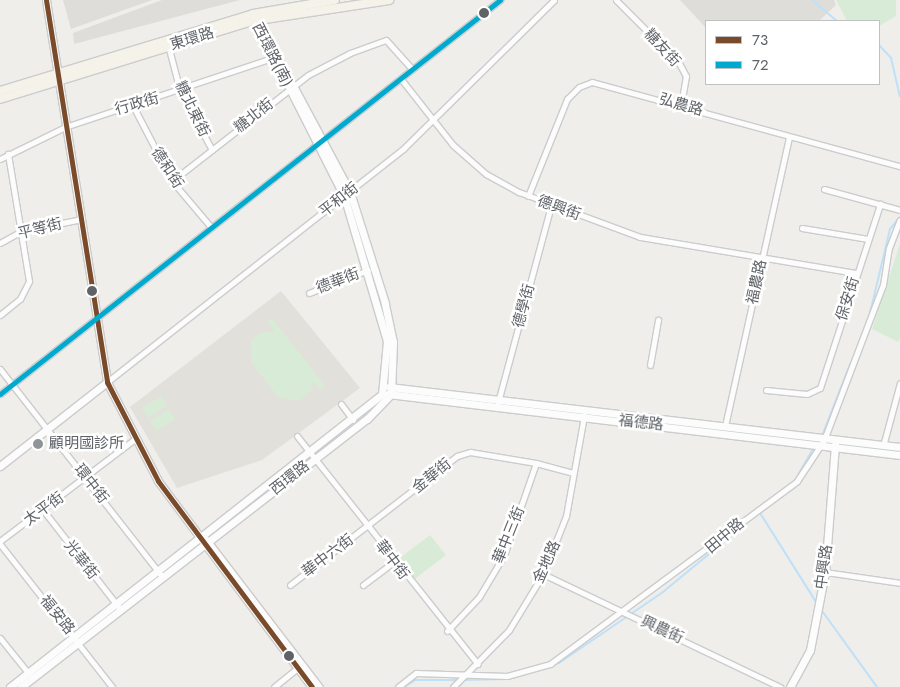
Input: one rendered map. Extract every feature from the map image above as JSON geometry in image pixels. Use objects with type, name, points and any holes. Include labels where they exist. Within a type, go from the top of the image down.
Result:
[{"type":"main road","name":"東環路","points":[[0,91],[255,18],[335,0]]},
{"type":"main road","name":"東環路","points":[[255,18],[389,0]]},
{"type":"main road","name":"東環路","points":[[0,99],[57,75]]},
{"type":"street","points":[[46,0],[107,382],[158,481],[300,666],[320,687]]},
{"type":"street","points":[[0,394],[97,314],[321,143],[500,0]]},
{"type":"street","name":"平和街","points":[[107,382],[347,194],[433,122],[554,0]]},
{"type":"street","name":"糖友街","points":[[616,0],[679,62],[686,76],[681,105]]},
{"type":"street","name":"西環路(南)","points":[[255,18],[347,194]]},
{"type":"street","name":"糖北街","points":[[172,181],[292,87],[350,54],[386,40],[412,69]]},
{"type":"street","name":"糖北東街","points":[[167,43],[180,91],[212,150]]},
{"type":"street","name":"行政街","points":[[0,159],[66,127],[132,104],[180,91],[275,57]]},
{"type":"street","name":"德興街","points":[[401,79],[433,122],[486,174],[551,206],[640,237],[762,260],[856,273]]},
{"type":"street","name":"弘農路","points":[[528,196],[558,117],[579,87],[592,82],[609,85],[789,137],[900,166]]},
{"type":"street","name":"德和街","points":[[132,104],[172,181],[211,227]]},
{"type":"street","name":"福農路","points":[[725,426],[789,137]]},
{"type":"street","points":[[0,315],[20,299],[29,282],[8,154]]},
{"type":"street","points":[[824,188],[900,210]]},
{"type":"street","points":[[347,194],[387,341],[387,391]]},
{"type":"street","points":[[347,194],[386,303],[393,342],[387,391]]},
{"type":"street","name":"保安街","points":[[766,390],[814,392],[820,388],[880,204]]},
{"type":"street","name":"德學街","points":[[498,402],[551,206]]},
{"type":"street","name":"平等街","points":[[0,243],[22,231],[82,219]]},
{"type":"street","name":"田中路","points":[[398,687],[416,673],[506,676],[550,664],[624,612],[788,484],[797,482],[821,442],[883,285],[889,248],[900,220]]},
{"type":"street","points":[[802,228],[868,239]]},
{"type":"street","name":"德華街","points":[[309,293],[368,270]]},
{"type":"street","points":[[650,366],[658,320]]},
{"type":"street","name":"環中街","points":[[0,369],[160,574]]},
{"type":"street","points":[[0,466],[107,382]]},
{"type":"street","points":[[883,446],[900,382]]},
{"type":"street","name":"福德路","points":[[387,391],[498,402],[821,442],[900,455]]},
{"type":"street","name":"西環路","points":[[312,456],[387,391]]},
{"type":"street","name":"西環路","points":[[21,687],[31,676],[76,639],[203,540],[312,456],[372,414],[387,391]]},
{"type":"street","points":[[341,404],[354,420]]},
{"type":"street","name":"福德路","points":[[584,413],[725,426],[821,442]]},
{"type":"street","name":"金地路","points":[[453,687],[478,664],[514,622],[543,574],[566,516],[584,413]]},
{"type":"street","name":"華中街","points":[[297,436],[447,631],[478,664]]},
{"type":"street","name":"太平街","points":[[0,542],[135,439]]},
{"type":"street","name":"福德路","points":[[835,444],[900,448]]},
{"type":"street","name":"中興路","points":[[790,687],[810,650],[825,572],[835,444]]},
{"type":"street","name":"金華街","points":[[367,526],[463,453],[536,464]]},
{"type":"street","points":[[536,464],[573,473]]},
{"type":"street","name":"華中三街","points":[[447,631],[479,598],[504,555],[536,464]]},
{"type":"street","name":"光華街","points":[[43,510],[118,607]]},
{"type":"street","name":"華中六街","points":[[290,585],[367,526]]},
{"type":"street","name":"福安路","points":[[0,542],[112,687]]},
{"type":"street","points":[[363,585],[394,562]]},
{"type":"street","points":[[825,572],[900,582]]},
{"type":"street","name":"興農街","points":[[543,574],[780,687]]},
{"type":"street","points":[[0,638],[31,676]]},
{"type":"street","points":[[274,687],[300,666]]},
{"type":"street","points":[[300,666],[312,687]]},
{"type":"street","name":"西環路","points":[[10,687],[31,676]]},
{"type":"shaded area","points":[[63,0],[152,0],[71,29]]},
{"type":"shaded area","points":[[162,0],[240,0],[74,44],[73,33]]},
{"type":"shaded area","points":[[680,0],[834,0],[836,5],[820,20],[705,20],[705,27]]},
{"type":"shaded area","points":[[281,291],[360,388],[262,460],[177,488],[130,407]]},
{"type":"green space","points":[[836,0],[896,0],[896,16],[880,25],[880,20],[846,20]]},
{"type":"green space","points":[[900,244],[900,338],[898,342],[872,329]]},
{"type":"green space","points":[[272,318],[325,386],[320,390],[313,381],[311,391],[298,401],[278,397],[251,362],[251,341],[259,333],[275,332],[268,322]]},
{"type":"green space","points":[[161,396],[167,406],[148,418],[142,408]]},
{"type":"green space","points":[[169,409],[175,419],[156,431],[150,421]]},
{"type":"green space","points":[[430,535],[446,555],[412,581],[397,560]]},
{"type":"waterway","points":[[812,0],[836,20]]},
{"type":"waterway","points":[[880,46],[891,58],[900,96]]},
{"type":"waterway","points":[[870,313],[890,229],[900,217]]},
{"type":"waterway","points":[[822,436],[850,364]]},
{"type":"waterway","points":[[798,475],[815,446]]},
{"type":"waterway","points":[[462,680],[506,679],[559,663],[663,592],[773,501]]},
{"type":"waterway","points":[[760,513],[816,602]]},
{"type":"waterway","points":[[820,608],[877,687]]},
{"type":"waterway","points":[[404,687],[415,680],[458,680]]},
{"type":"transit line","name":"73","points":[[46,0],[107,382],[158,481],[312,687]]},
{"type":"transit line","name":"72","points":[[0,394],[500,0]]},
{"type":"place","name":"顧明國診所","points":[[38,444]]}]
